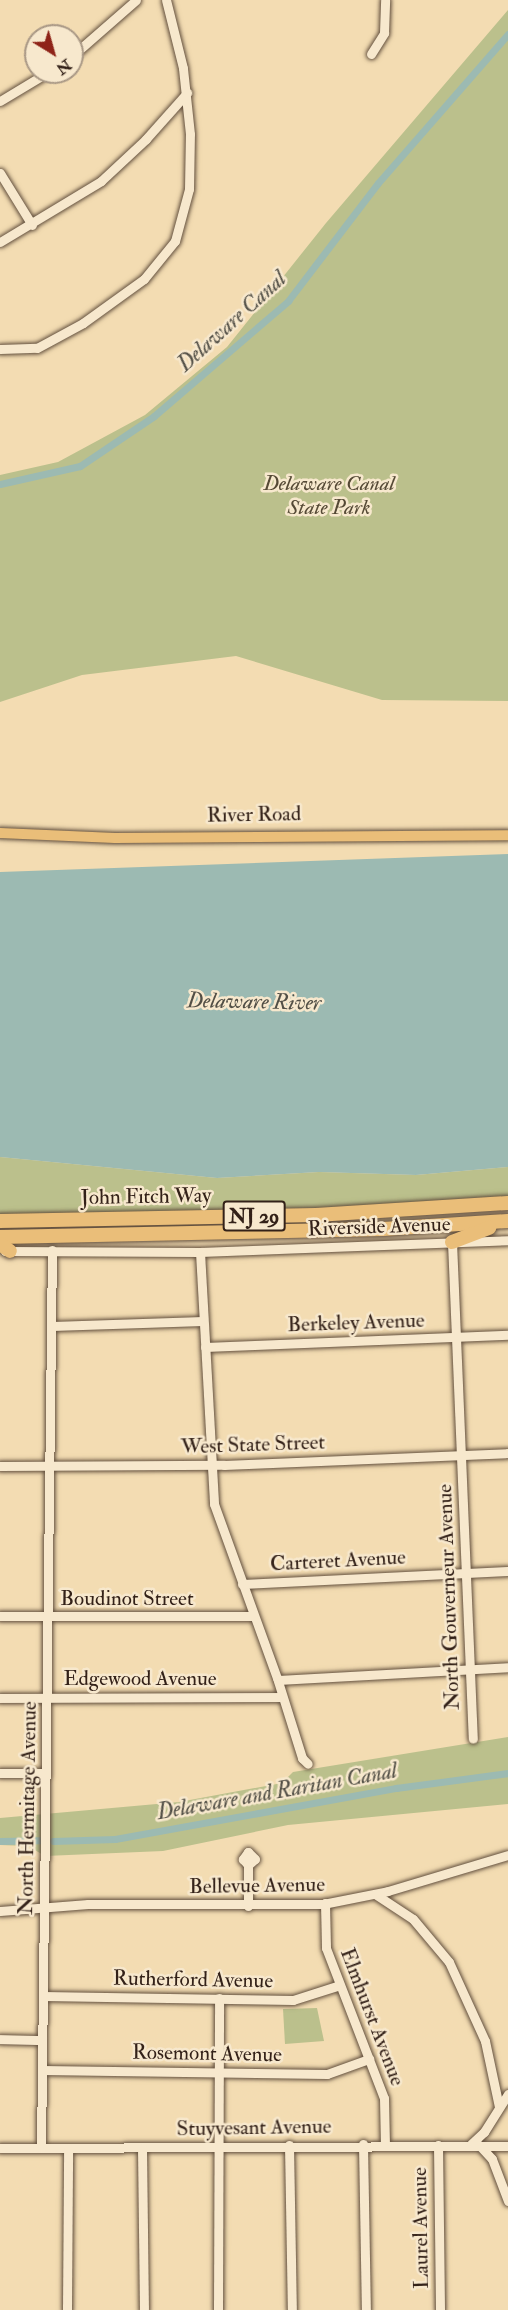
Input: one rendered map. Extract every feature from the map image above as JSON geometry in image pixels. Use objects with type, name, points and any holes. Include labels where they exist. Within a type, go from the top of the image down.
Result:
[{"type":"highway","name":"John Fitch Way","points":[[0,1221],[316,1215],[508,1203]]},
{"type":"highway","name":"John Fitch Way","points":[[0,1237],[383,1229],[507,1222]]},
{"type":"highway","points":[[452,1242],[507,1222]]},
{"type":"main road","name":"River Road","points":[[0,833],[115,838],[508,835]]},
{"type":"street","points":[[84,46],[136,0]]},
{"type":"street","points":[[0,349],[37,348],[83,323],[126,294],[168,252],[180,229],[189,189],[187,93],[166,0]]},
{"type":"street","points":[[371,54],[384,33],[385,0]]},
{"type":"street","points":[[0,101],[28,84]]},
{"type":"street","points":[[0,242],[32,225],[101,181],[146,139],[187,93]]},
{"type":"street","points":[[0,173],[32,225]]},
{"type":"street","name":"Riverside Avenue","points":[[3,1249],[200,1252],[508,1240]]},
{"type":"street","name":"North Gouverneur Avenue","points":[[452,1242],[473,1739]]},
{"type":"street","name":"North Hermitage Avenue","points":[[41,2148],[52,1250]]},
{"type":"street","points":[[200,1252],[210,1465],[214,1504],[278,1680],[281,1697],[302,1758],[308,1764]]},
{"type":"street","points":[[52,1326],[203,1321]]},
{"type":"street","name":"Berkeley Avenue","points":[[205,1347],[508,1335]]},
{"type":"street","name":"West State Street","points":[[0,1466],[50,1468],[210,1465],[508,1453]]},
{"type":"street","name":"Carteret Avenue","points":[[242,1584],[508,1571]]},
{"type":"street","name":"Boudinot Street","points":[[0,1616],[253,1616]]},
{"type":"street","points":[[278,1680],[508,1667]]},
{"type":"street","name":"Edgewood Avenue","points":[[0,1698],[281,1697]]},
{"type":"street","points":[[0,1773],[45,1773]]},
{"type":"street","name":"Bellevue Avenue","points":[[0,1911],[45,1910],[88,1904],[248,1906],[326,1903],[375,1894],[508,1855]]},
{"type":"street","points":[[248,1865],[248,1906]]},
{"type":"street","points":[[375,1894],[413,1919],[449,1962],[485,2041],[499,2107]]},
{"type":"street","name":"Elmhurst Avenue","points":[[326,1903],[326,1948],[386,2108],[385,2144]]},
{"type":"street","name":"Rutherford Avenue","points":[[43,1996],[301,2000],[340,1985]]},
{"type":"street","points":[[218,2310],[219,1998]]},
{"type":"street","points":[[0,2039],[42,2040]]},
{"type":"street","name":"Rosemont Avenue","points":[[42,2070],[327,2074],[369,2059]]},
{"type":"street","points":[[508,2095],[475,2144],[492,2159],[508,2201]]},
{"type":"street","points":[[363,2144],[366,2310]]},
{"type":"street","name":"Stuyvesant Avenue","points":[[0,2148],[363,2144],[508,2146]]},
{"type":"street","points":[[289,2145],[292,2310]]},
{"type":"street","name":"Laurel Avenue","points":[[438,2145],[440,2310]]},
{"type":"street","points":[[67,2310],[68,2148]]},
{"type":"street","points":[[142,2148],[144,2310]]},
{"type":"green space","name":"Delaware Canal State Park","points":[[508,10],[508,701],[382,700],[236,656],[82,675],[0,702],[0,475],[58,462],[145,415],[227,347],[326,223]]},
{"type":"green space","points":[[0,1157],[217,1178],[319,1172],[416,1175],[508,1167],[508,1204],[0,1222]]},
{"type":"green space","points":[[508,1737],[508,1804],[288,1825],[163,1851],[45,1856],[28,1846],[0,1845],[0,1818],[179,1802],[282,1783],[293,1772]]},
{"type":"green space","points":[[317,2008],[324,2041],[285,2044],[283,2009]]},
{"type":"water","name":"Delaware River","points":[[508,854],[508,1167],[416,1175],[319,1172],[217,1178],[0,1157],[0,872]]},
{"type":"waterway","name":"Delaware Canal","points":[[0,484],[80,466],[154,416],[288,301],[378,183],[508,34]]},
{"type":"waterway","name":"Delaware and Raritan Canal","points":[[53,1841],[115,1839],[396,1788],[508,1773]]},
{"type":"waterway","name":"Delaware and Raritan Canal","points":[[0,1841],[39,1840]]}]
